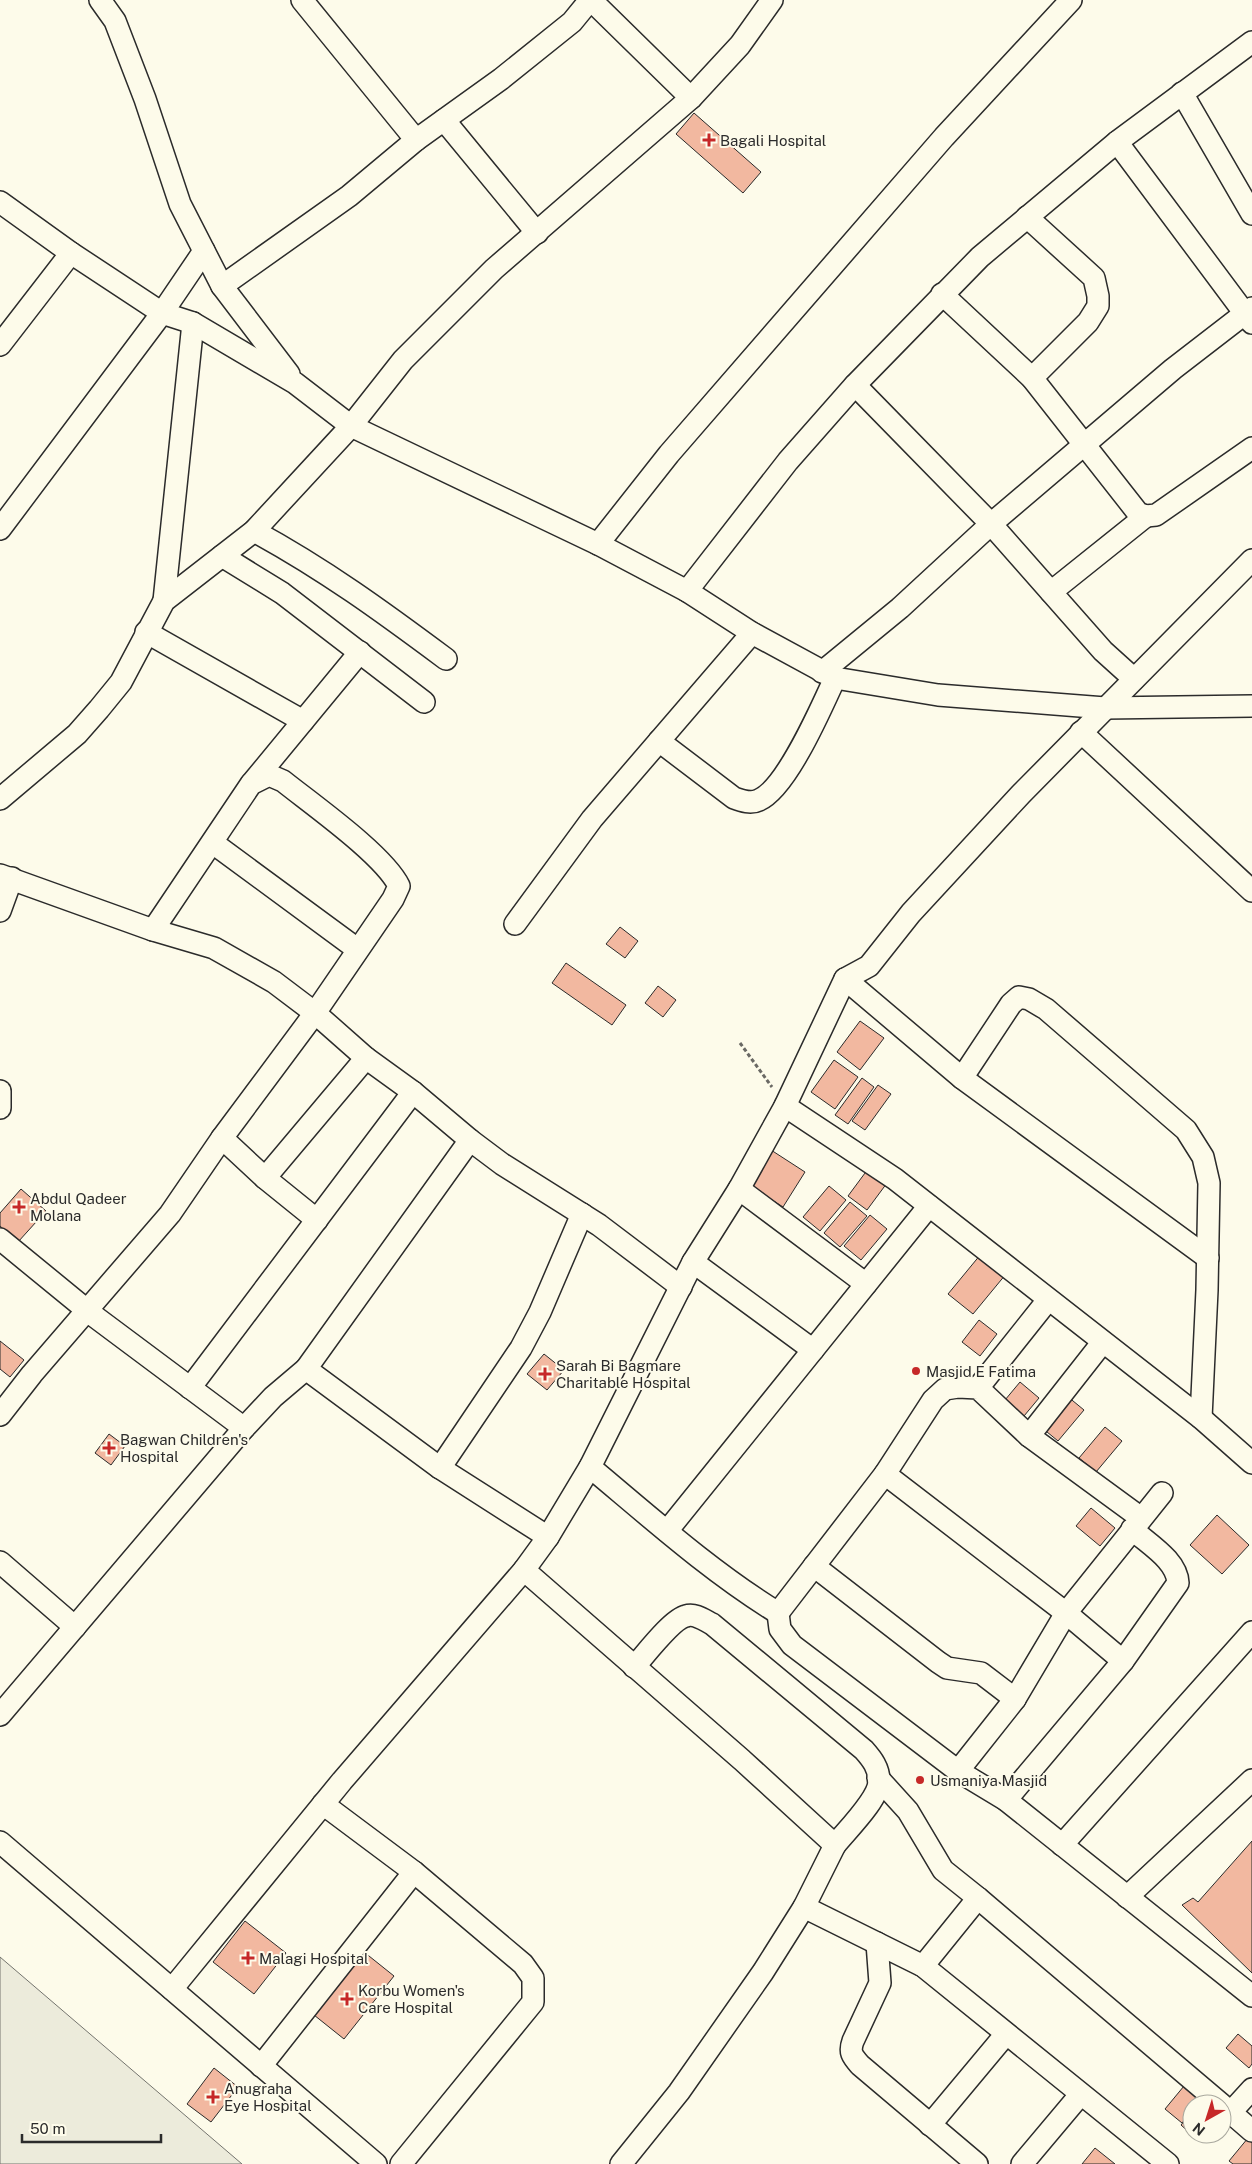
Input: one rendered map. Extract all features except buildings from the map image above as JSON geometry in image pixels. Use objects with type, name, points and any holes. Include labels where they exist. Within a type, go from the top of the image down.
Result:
[{"type":"street","points":[[100,0],[116,21],[145,99],[180,204],[222,286],[295,382]]},
{"type":"street","points":[[302,0],[416,140]]},
{"type":"street","points":[[222,286],[350,196],[416,140],[553,38],[572,22],[590,0],[691,98]]},
{"type":"street","points":[[0,799],[77,734],[99,709],[121,682],[164,601],[254,531],[351,426],[402,360],[494,269],[691,98],[740,45],[772,0]]},
{"type":"street","points":[[598,544],[669,454],[944,137],[1071,0]]},
{"type":"street","points":[[687,591],[788,461],[855,385],[980,257],[1117,142],[1252,42]]},
{"type":"street","points":[[1182,93],[1252,214]]},
{"type":"street","points":[[444,120],[537,233]]},
{"type":"street","points":[[659,741],[734,798],[746,802],[759,801],[770,793],[791,764],[828,675],[991,524],[1174,369],[1249,315],[1117,142]]},
{"type":"street","points":[[0,202],[71,254],[162,313],[193,323],[295,382],[351,426],[598,544],[687,591],[752,632],[828,675],[938,695],[1105,708],[1252,706]]},
{"type":"street","points":[[1027,217],[1094,278],[1098,296],[1098,306],[1088,322],[1032,378]]},
{"type":"street","points":[[0,530],[162,313],[204,250]]},
{"type":"street","points":[[0,345],[71,254]]},
{"type":"street","points":[[942,294],[1032,378],[1086,444],[1138,513],[1146,516],[1156,515],[1252,448]]},
{"type":"street","points":[[164,601],[193,323]]},
{"type":"street","points":[[855,385],[991,524],[1103,651],[1134,679]]},
{"type":"street","points":[[1051,592],[1146,516]]},
{"type":"street","points":[[254,531],[310,562],[357,592],[446,659]]},
{"type":"street","points":[[222,556],[282,593],[424,702]]},
{"type":"street","points":[[172,1989],[323,1804],[524,1570],[548,1536],[590,1467],[693,1262],[739,1189],[785,1106],[845,979],[870,966],[912,913],[1081,732],[1252,560]]},
{"type":"street","points":[[146,632],[303,721]]},
{"type":"street","points":[[515,924],[592,819],[752,632]]},
{"type":"street","points":[[153,930],[214,843],[250,784],[360,652]]},
{"type":"street","points":[[1081,732],[1252,891]]},
{"type":"street","points":[[0,1415],[32,1374],[170,1214],[222,1138],[315,1013],[357,949],[393,900],[399,886],[394,875],[374,855],[283,781],[268,775],[250,784]]},
{"type":"street","points":[[214,843],[357,949]]},
{"type":"street","points":[[0,911],[6,876],[153,930],[214,948],[274,982],[315,1013],[366,1058],[414,1092],[470,1140],[502,1164],[582,1214],[681,1287]]},
{"type":"street","points":[[845,979],[962,1078],[1208,1258]]},
{"type":"street","points":[[962,1078],[1011,1004],[1019,997],[1029,999],[1046,1009],[1186,1130],[1203,1157],[1208,1183],[1208,1258],[1201,1418]]},
{"type":"street","points":[[265,1178],[366,1058]]},
{"type":"street","points":[[0,1091],[0,1108]]},
{"type":"street","points":[[190,1388],[414,1092]]},
{"type":"street","points":[[785,1106],[895,1179],[1102,1343],[1201,1418],[1252,1463]]},
{"type":"street","points":[[222,1138],[265,1178],[317,1220]]},
{"type":"street","points":[[0,1715],[244,1428],[273,1397],[306,1369],[470,1140]]},
{"type":"street","points":[[739,1189],[866,1284]]},
{"type":"street","points":[[667,1531],[929,1206]]},
{"type":"street","points":[[440,1468],[521,1348],[540,1312],[582,1214]]},
{"type":"street","points":[[1,1241],[87,1311],[244,1428]]},
{"type":"street","points":[[693,1262],[812,1350]]},
{"type":"street","points":[[978,1388],[1048,1300]]},
{"type":"street","points":[[1029,1436],[1102,1343]]},
{"type":"street","points":[[306,1369],[440,1468],[548,1536]]},
{"type":"street","points":[[1006,1800],[1123,1661],[1178,1583],[1178,1572],[1137,1524],[1029,1436],[978,1388],[958,1387],[945,1389],[933,1400],[885,1474],[778,1613],[780,1629],[792,1645],[958,1771],[1006,1800],[1252,1996]]},
{"type":"street","points":[[590,1467],[667,1531],[778,1613]]},
{"type":"street","points":[[885,1474],[1066,1613],[1123,1661]]},
{"type":"street","points":[[958,1771],[1015,1699],[1066,1613],[1162,1493]]},
{"type":"street","points":[[0,1562],[74,1627]]},
{"type":"street","points":[[814,1566],[947,1668],[981,1674],[1015,1699]]},
{"type":"street","points":[[524,1570],[742,1760],[835,1845]]},
{"type":"street","points":[[621,2164],[679,2092],[763,1972],[804,1907],[835,1845],[873,1798],[878,1778],[876,1764],[864,1750],[712,1624],[697,1616],[685,1616],[673,1625],[634,1667]]},
{"type":"street","points":[[1062,1845],[1252,1632]]},
{"type":"street","points":[[878,1778],[908,1811],[943,1870],[1210,2094]]},
{"type":"street","points":[[1127,1897],[1252,1780]]},
{"type":"street","points":[[323,1804],[414,1872],[523,1964],[533,1978],[533,2002],[401,2164]]},
{"type":"street","points":[[0,1842],[376,2164]]},
{"type":"street","points":[[261,2066],[414,1872]]},
{"type":"street","points":[[923,1966],[978,1898]]},
{"type":"street","points":[[804,1907],[923,1966],[1080,2095],[1168,2164]]},
{"type":"street","points":[[877,1943],[880,1983],[850,2049],[860,2065],[977,2164]]},
{"type":"street","points":[[930,2125],[1006,2034]]},
{"type":"street","points":[[1232,2102],[1252,2089]]},
{"type":"street","points":[[1022,2164],[1080,2095]]},
{"type":"street","points":[[1232,2113],[1252,2131]]},
{"type":"path","points":[[740,1043],[785,1106]]},
{"type":"shaded area","points":[[0,1957],[242,2164],[0,2164]]},
{"type":"place","name":"Bagali Hospital","points":[[709,140]]},
{"type":"place","name":"Abdul Qadeer Molana","points":[[19,1207]]},
{"type":"place","name":"Masjid E Fatima","points":[[916,1371]]},
{"type":"place","name":"Sarah Bi Bagmare Charitable Hospital","points":[[545,1374]]},
{"type":"place","name":"Bagwan Children's Hospital","points":[[109,1448]]},
{"type":"place","name":"Usmaniya Masjid","points":[[920,1780]]},
{"type":"place","name":"Malagi Hospital","points":[[248,1958]]},
{"type":"place","name":"Korbu Women's Care Hospital","points":[[347,1999]]},
{"type":"place","name":"Anugraha Eye Hospital","points":[[213,2097]]}]
